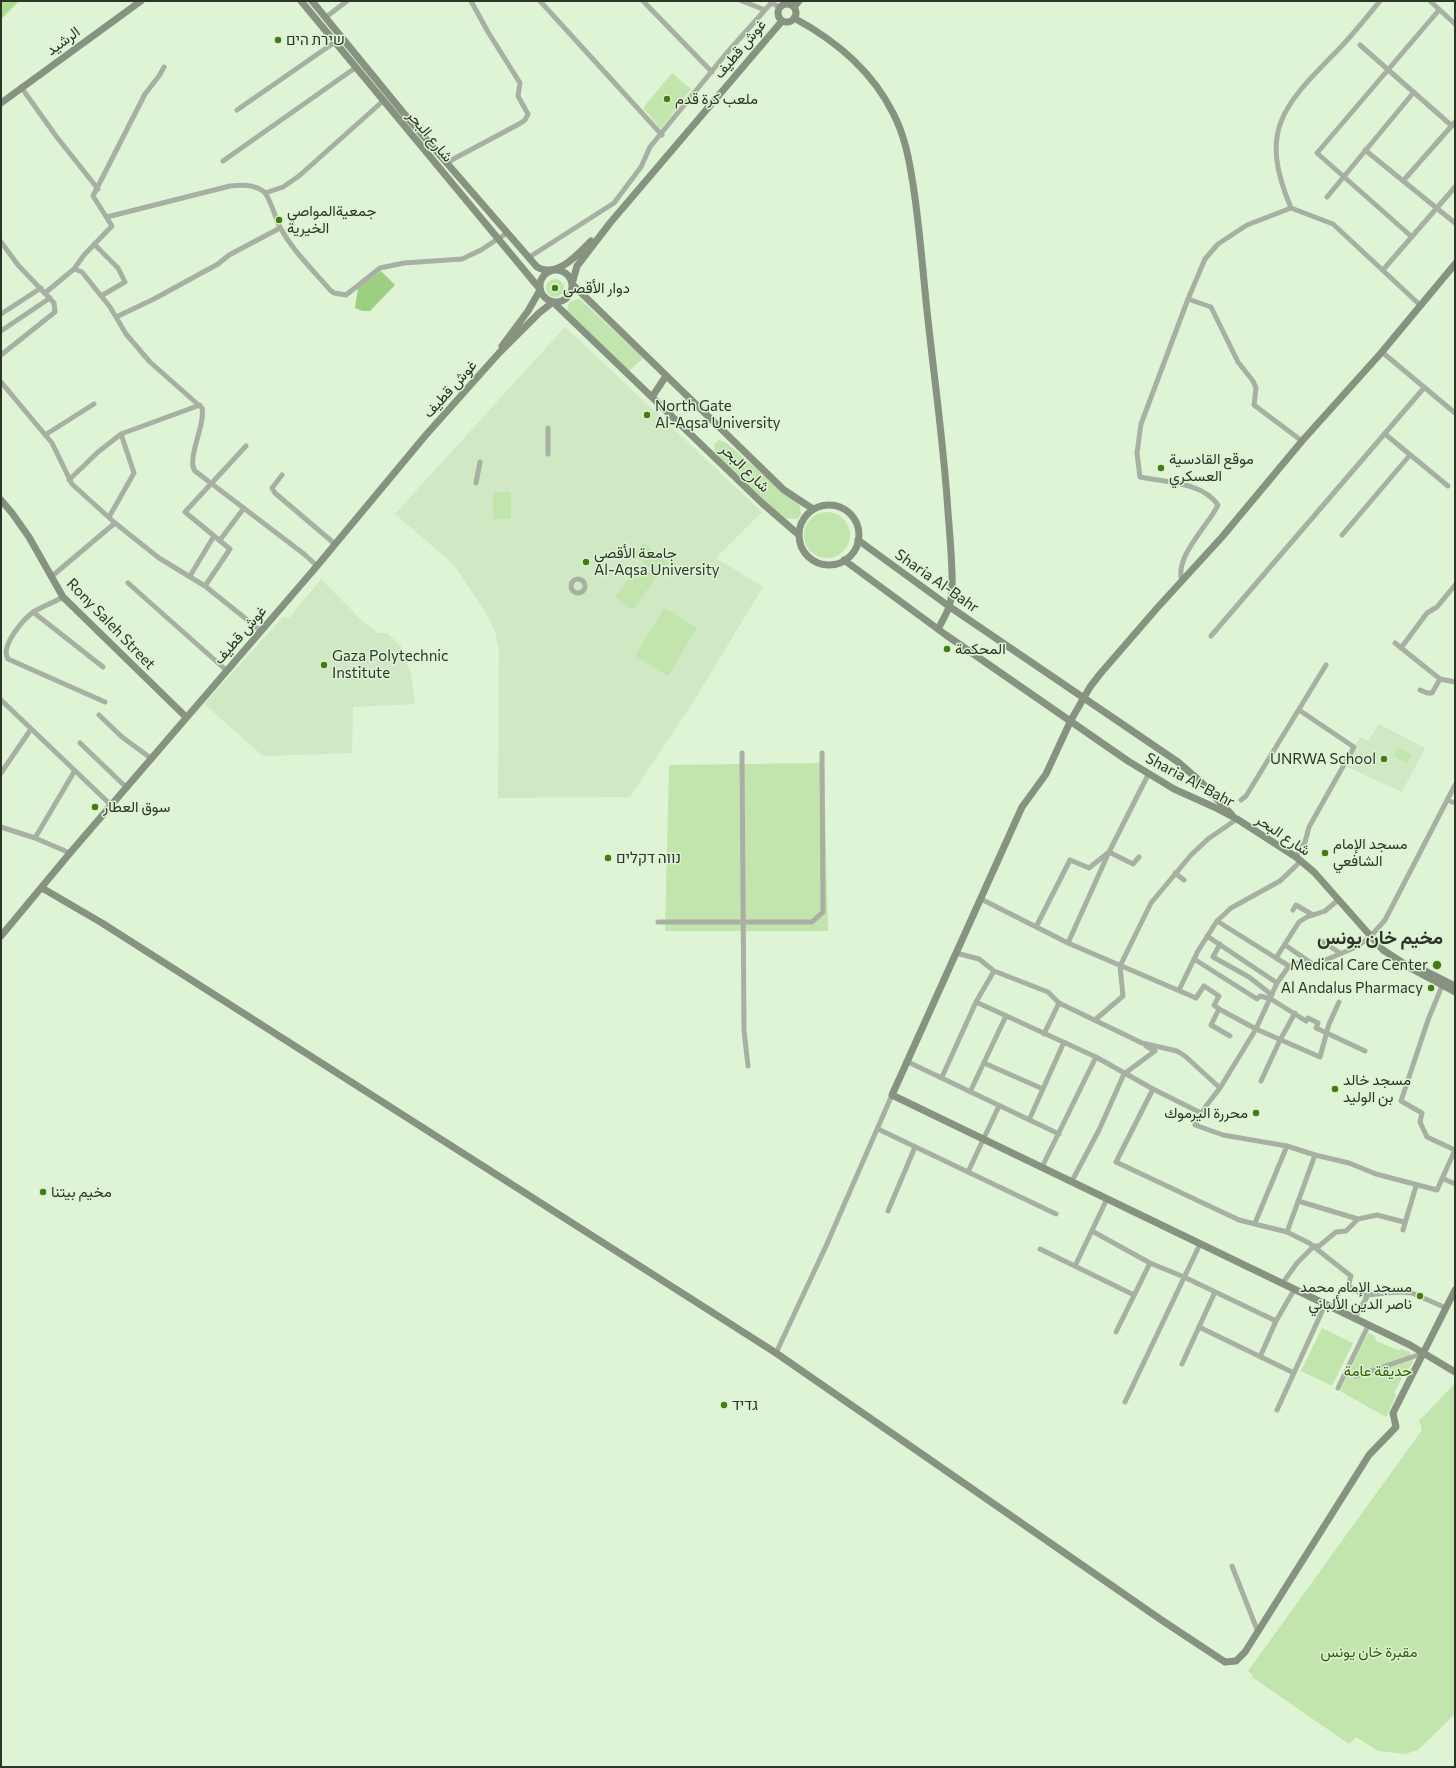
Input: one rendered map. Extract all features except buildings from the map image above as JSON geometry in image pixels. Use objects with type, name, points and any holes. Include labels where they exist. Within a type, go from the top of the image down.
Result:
[{"type":"main road","name":"الرشيد","points":[[1,103],[141,1]]},
{"type":"main road","name":"شارع البحر","points":[[301,1],[355,68],[540,289]]},
{"type":"main road","name":"شارع البحر","points":[[312,1],[326,16],[446,163],[460,176],[528,258],[542,270],[553,270]]},
{"type":"main road","points":[[794,7],[799,1]]},
{"type":"main road","points":[[786,3],[794,7],[796,13],[794,18],[790,21],[782,21],[777,14],[775,4],[786,3]]},
{"type":"main road","points":[[794,18],[820,32],[857,64],[876,86],[893,114],[906,145],[915,199],[946,474],[951,556],[950,607],[938,629]]},
{"type":"main road","name":"غوش قطيف","points":[[572,284],[578,266],[610,223],[782,21]]},
{"type":"main road","name":"غوش قطيف","points":[[553,270],[573,260],[610,223]]},
{"type":"main road","points":[[1455,264],[1382,352],[1302,441],[1100,674],[1071,720],[1046,774],[1022,807],[906,1061],[892,1095],[1424,1353],[1455,1372]]},
{"type":"main road","points":[[553,270],[563,272],[567,275],[572,284],[567,298],[553,302],[546,299],[540,289],[540,281],[544,275],[553,270]]},
{"type":"main road","name":"شارع البحر","points":[[572,284],[784,490],[813,509]]},
{"type":"main road","name":"غوش قطيف","points":[[499,353],[528,311],[540,289]]},
{"type":"main road","name":"شارع البحر","points":[[553,302],[762,503],[799,535]]},
{"type":"main road","name":"غوش قطيف","points":[[1,936],[226,670],[317,566],[425,436],[499,353],[539,313],[553,302]]},
{"type":"main road","points":[[652,397],[666,376]]},
{"type":"main road","name":"Rony Saleh Street","points":[[1,500],[29,537],[63,597],[186,717]]},
{"type":"main road","points":[[832,505],[849,513],[855,521],[858,531],[858,540],[855,548],[844,560],[827,564],[814,560],[804,552],[799,535],[800,525],[805,516],[813,509],[832,505]]},
{"type":"main road","name":"Sharia Al-Bahr","points":[[858,540],[950,607],[1191,772],[1237,819]]},
{"type":"main road","name":"Sharia Al-Bahr","points":[[844,560],[938,629],[1128,761],[1174,788],[1237,819]]},
{"type":"main road","name":"شارع البحر","points":[[1237,819],[1299,859],[1389,955],[1455,992]]},
{"type":"main road","points":[[42,888],[102,923],[776,1352],[1218,1659],[1225,1662],[1236,1661],[1245,1652],[1369,1454],[1396,1428],[1393,1414],[1455,1290]]},
{"type":"main road","name":"شارع البحر","points":[[1371,936],[1403,959],[1455,986]]},
{"type":"street","points":[[326,16],[347,1]]},
{"type":"street","points":[[446,163],[519,124],[525,120],[528,114],[518,96],[520,83],[481,20],[472,1]]},
{"type":"street","points":[[540,1],[662,135]]},
{"type":"street","points":[[643,1],[712,72]]},
{"type":"street","points":[[742,1],[765,10]]},
{"type":"street","points":[[1291,208],[1279,176],[1277,159],[1277,135],[1284,115],[1297,92],[1342,45],[1380,1]]},
{"type":"street","points":[[1430,1],[1455,24]]},
{"type":"street","points":[[528,258],[614,203],[641,167],[650,147],[662,135],[712,72],[765,10],[775,4]]},
{"type":"street","points":[[1412,237],[1318,153],[1439,10]]},
{"type":"street","points":[[237,110],[335,42]]},
{"type":"street","points":[[1360,45],[1453,124],[1403,181]]},
{"type":"street","points":[[45,293],[74,269],[94,244],[112,226],[94,200],[93,196],[98,189],[145,94],[164,67]]},
{"type":"street","points":[[223,161],[355,68]]},
{"type":"street","points":[[21,87],[56,136],[98,189]]},
{"type":"street","points":[[1327,197],[1414,92]]},
{"type":"street","points":[[265,193],[283,187],[300,176],[383,101]]},
{"type":"street","points":[[1365,150],[1455,223]]},
{"type":"street","points":[[107,217],[230,186],[248,185],[265,193],[280,228],[287,239],[330,290],[334,293],[346,295],[380,268],[404,263],[462,259],[481,250],[507,233]]},
{"type":"street","points":[[1383,270],[1455,187]]},
{"type":"street","points":[[1182,581],[1180,575],[1183,559],[1218,505],[1208,494],[1197,489],[1140,477],[1137,453],[1141,424],[1188,299],[1205,259],[1218,244],[1248,225],[1291,208],[1333,224],[1420,305]]},
{"type":"street","points":[[116,317],[154,299],[218,264],[229,255],[280,228]]},
{"type":"street","points":[[1,242],[18,265],[54,303],[55,312],[1,355]]},
{"type":"street","points":[[94,244],[118,268],[124,282],[101,296]]},
{"type":"street","points":[[74,269],[82,272],[116,317],[126,334],[150,362],[200,405],[203,416],[192,466],[211,484],[244,508],[317,566]]},
{"type":"street","points":[[1,314],[41,288]]},
{"type":"street","points":[[1,331],[50,298]]},
{"type":"street","points":[[1188,299],[1211,307],[1238,362],[1253,381],[1256,388],[1254,405],[1302,441]]},
{"type":"street","points":[[1382,352],[1455,413]]},
{"type":"street","points":[[1,382],[52,443],[69,480],[115,523],[159,558],[205,586],[261,631]]},
{"type":"street","points":[[1211,636],[1423,389]]},
{"type":"street","points":[[45,435],[94,404]]},
{"type":"street","points":[[69,480],[98,452],[121,434],[200,405]]},
{"type":"street","points":[[548,428],[548,454]]},
{"type":"street","points":[[109,517],[134,473],[121,434]]},
{"type":"street","points":[[1385,434],[1448,486]]},
{"type":"street","points":[[205,586],[230,549],[185,512],[246,446]]},
{"type":"street","points":[[1342,535],[1410,455]]},
{"type":"street","points":[[476,483],[480,462]]},
{"type":"street","points":[[282,475],[272,488],[275,493],[335,544]]},
{"type":"street","points":[[220,540],[244,508]]},
{"type":"street","points":[[51,577],[115,523]]},
{"type":"street","points":[[190,576],[214,536]]},
{"type":"street","points":[[128,583],[226,670]]},
{"type":"street","points":[[1401,648],[1428,613],[1437,607],[1455,585]]},
{"type":"street","points":[[63,597],[33,612],[6,640],[2,649],[5,657],[106,702]]},
{"type":"street","points":[[33,612],[103,667]]},
{"type":"street","points":[[1395,643],[1440,679],[1455,682]]},
{"type":"street","points":[[1241,800],[1250,790],[1326,665]]},
{"type":"street","points":[[1420,690],[1427,693],[1432,693],[1440,679]]},
{"type":"street","points":[[2,703],[112,806]]},
{"type":"street","points":[[1179,990],[1194,959],[1217,921],[1231,908],[1280,881],[1299,859],[1309,827],[1354,748],[1299,710]]},
{"type":"street","points":[[99,715],[122,737],[152,759]]},
{"type":"street","points":[[1,773],[31,729]]},
{"type":"street","points":[[80,743],[127,788]]},
{"type":"street","points":[[742,753],[744,1030],[748,1066]]},
{"type":"street","points":[[658,922],[812,922],[824,912],[822,753]]},
{"type":"street","points":[[36,838],[74,772]]},
{"type":"street","points":[[1068,943],[1108,852],[1149,773]]},
{"type":"street","points":[[1442,986],[1428,1020],[1401,1101],[1422,1113],[1420,1122],[1427,1137],[1455,1150],[1437,1190],[1416,1186],[1376,1174],[1349,1163],[1315,1155],[1287,1146],[1223,1135],[1195,1125],[1201,1113],[1220,1088],[1256,1029],[1277,983],[1289,966],[1299,963],[1308,969],[1314,965],[1356,948],[1371,936],[1385,920],[1455,785]]},
{"type":"street","points":[[1447,800],[1455,803]]},
{"type":"street","points":[[1095,1020],[1123,996],[1120,966],[1151,903],[1175,873],[1202,844],[1237,819]]},
{"type":"street","points":[[1,827],[36,838],[70,853]]},
{"type":"street","points":[[1108,852],[1133,864],[1139,857]]},
{"type":"street","points":[[1036,927],[1070,860],[1089,868],[1108,852]]},
{"type":"street","points":[[1175,873],[1184,880]]},
{"type":"street","points":[[981,899],[1068,943],[1196,998],[1204,986],[1219,996],[1214,1005],[1219,1009],[1256,1029],[1320,1057],[1327,1032],[1339,1002]]},
{"type":"street","points":[[1276,958],[1300,922],[1325,911],[1338,900]]},
{"type":"street","points":[[1293,910],[1296,905],[1313,915]]},
{"type":"street","points":[[1217,921],[1289,966]]},
{"type":"street","points":[[1207,936],[1277,983]]},
{"type":"street","points":[[1320,940],[1340,954]]},
{"type":"street","points":[[1220,944],[1213,957],[1248,977],[1271,997],[1306,1020],[1308,1018],[1318,1023],[1316,1028],[1365,1051]]},
{"type":"street","points":[[1285,945],[1314,965]]},
{"type":"street","points":[[956,953],[979,959],[994,971],[1048,992],[1059,1002],[1142,1043],[1155,1051],[1124,1074],[1072,1182]]},
{"type":"street","points":[[1194,959],[1257,998],[1260,996],[1271,997]]},
{"type":"street","points":[[942,1078],[976,1002],[994,971]]},
{"type":"street","points":[[976,1002],[1096,1057],[1124,1074],[1201,1113]]},
{"type":"street","points":[[1044,1034],[1059,1002]]},
{"type":"street","points":[[1219,1009],[1211,1025],[1230,1036]]},
{"type":"street","points":[[1261,1082],[1280,1040],[1295,1013]]},
{"type":"street","points":[[970,1092],[1006,1016]]},
{"type":"street","points":[[1029,1120],[1064,1042]]},
{"type":"street","points":[[1142,1043],[1177,1051],[1185,1056],[1220,1088]]},
{"type":"street","points":[[1042,1167],[1096,1057]]},
{"type":"street","points":[[906,1061],[1058,1134]]},
{"type":"street","points":[[984,1063],[1043,1089]]},
{"type":"street","points":[[1153,1089],[1116,1162],[1239,1220],[1286,1232],[1314,1246],[1351,1276],[1348,1286],[1367,1297]]},
{"type":"street","points":[[776,1352],[878,1129],[892,1095]]},
{"type":"street","points":[[968,1172],[998,1106]]},
{"type":"street","points":[[878,1129],[1056,1214]]},
{"type":"street","points":[[1255,1223],[1287,1146]]},
{"type":"street","points":[[888,1211],[915,1147]]},
{"type":"street","points":[[1286,1232],[1315,1155]]},
{"type":"street","points":[[1442,1178],[1455,1184]]},
{"type":"street","points":[[1402,1230],[1416,1186]]},
{"type":"street","points":[[1075,1266],[1107,1198]]},
{"type":"street","points":[[1298,1201],[1358,1219],[1377,1215],[1404,1222]]},
{"type":"street","points":[[1282,1284],[1297,1263],[1314,1246],[1319,1246],[1336,1232],[1346,1231],[1358,1219]]},
{"type":"street","points":[[1092,1231],[1150,1263],[1184,1277],[1276,1321]]},
{"type":"street","points":[[1125,1402],[1200,1244]]},
{"type":"street","points":[[1040,1249],[1134,1295]]},
{"type":"street","points":[[1116,1332],[1150,1263]]},
{"type":"street","points":[[1260,1357],[1276,1321],[1294,1290]]},
{"type":"street","points":[[1182,1364],[1215,1292]]},
{"type":"street","points":[[1354,1319],[1367,1295],[1398,1292],[1412,1293],[1446,1308]]},
{"type":"street","points":[[1277,1410],[1325,1305]]},
{"type":"street","points":[[1338,1388],[1368,1326]]},
{"type":"street","points":[[1199,1327],[1294,1373]]},
{"type":"street","points":[[1356,1376],[1424,1353]]},
{"type":"street","points":[[1232,1566],[1258,1632]]},
{"type":"shaded area","points":[[1,1],[19,1],[1,19]]},
{"type":"shaded area","points":[[381,271],[395,285],[370,311],[362,311],[355,308],[358,288]]},
{"type":"shaded area","name":"جامعة الأقصى Al-Aqsa University","points":[[565,327],[762,512],[716,558],[763,587],[689,709],[630,797],[498,798],[499,651],[495,632],[486,613],[454,565],[395,514]]},
{"type":"shaded area","name":"Gaza Polytechnic Institute","points":[[321,579],[363,622],[378,633],[387,633],[401,646],[411,674],[415,704],[353,707],[352,753],[263,756],[204,704],[283,617],[289,618]]},
{"type":"shaded area","name":"UNRWA School","points":[[1379,724],[1425,748],[1402,792],[1345,766],[1360,737],[1368,741]]},
{"type":"green space","name":"ملعب كرة قدم","points":[[672,73],[691,89],[661,129],[643,108]]},
{"type":"green space","points":[[551,279],[559,279],[564,284],[562,295],[559,297],[551,297],[546,292],[546,284]]},
{"type":"green space","points":[[578,299],[581,300],[643,358],[629,371],[567,311],[569,302]]},
{"type":"green space","points":[[719,440],[725,442],[800,505],[801,515],[797,519],[785,518],[768,505],[715,453],[714,444]]},
{"type":"green space","points":[[493,492],[511,492],[511,519],[493,519]]},
{"type":"green space","points":[[827,512],[840,516],[846,522],[850,535],[846,548],[840,554],[827,558],[814,554],[808,548],[804,535],[808,522],[814,516]]},
{"type":"green space","points":[[643,543],[669,562],[660,575],[634,555]]},
{"type":"green space","points":[[639,565],[656,577],[633,610],[615,597]]},
{"type":"green space","points":[[664,608],[697,628],[668,676],[635,656]]},
{"type":"green space","points":[[1398,747],[1412,755],[1407,763],[1394,756]]},
{"type":"green space","points":[[824,763],[828,931],[665,931],[669,765]]},
{"type":"green space","points":[[1322,1328],[1353,1343],[1332,1386],[1301,1371]]},
{"type":"green space","name":"حديقة عامة","points":[[1368,1333],[1375,1336],[1376,1341],[1398,1350],[1402,1349],[1410,1352],[1413,1362],[1407,1369],[1394,1393],[1396,1396],[1386,1417],[1340,1391]]},
{"type":"green space","name":"مقبرة خان يونس","points":[[1455,1383],[1455,1714],[1418,1750],[1405,1754],[1378,1751],[1356,1737],[1349,1744],[1252,1677],[1253,1675],[1248,1671],[1422,1430],[1419,1419],[1422,1418]]},
{"type":"place","name":"שירת הים","points":[[278,40]]},
{"type":"place","name":"ملعب كرة قدم","points":[[667,99]]},
{"type":"place","name":"جمعيةالمواصي الخيرية","points":[[279,220]]},
{"type":"place","name":"دوار الأقصى","points":[[555,288]]},
{"type":"place","name":"North Gate Al-Aqsa University","points":[[647,415]]},
{"type":"place","name":"موقع القادسية العسكري","points":[[1161,468]]},
{"type":"place","name":"جامعة الأقصى Al-Aqsa University","points":[[586,562]]},
{"type":"place","name":"المحكمة","points":[[947,649]]},
{"type":"place","name":"Gaza Polytechnic Institute","points":[[324,665]]},
{"type":"place","name":"UNRWA School","points":[[1384,759]]},
{"type":"place","name":"سوق العطار","points":[[95,807]]},
{"type":"place","name":"مسجد الإمام الشافعي","points":[[1325,853]]},
{"type":"place","name":"נווה דקלים","points":[[608,858]]},
{"type":"place","name":"Medical Care Center","points":[[1437,965]]},
{"type":"place","name":"Al Andalus Pharmacy","points":[[1431,988]]},
{"type":"place","name":"مسجد خالد بن الوليد","points":[[1335,1089]]},
{"type":"place","name":"محررة اليرموك","points":[[1256,1113]]},
{"type":"place","name":"مخيم بيتنا","points":[[43,1192]]},
{"type":"place","name":"مسجد الإمام محمد ناصر الدين الألباني","points":[[1420,1296]]},
{"type":"place","name":"גדיד","points":[[724,1405]]},
{"type":"district","name":"مخيم خان يونس","points":[[1380,938]]}]
